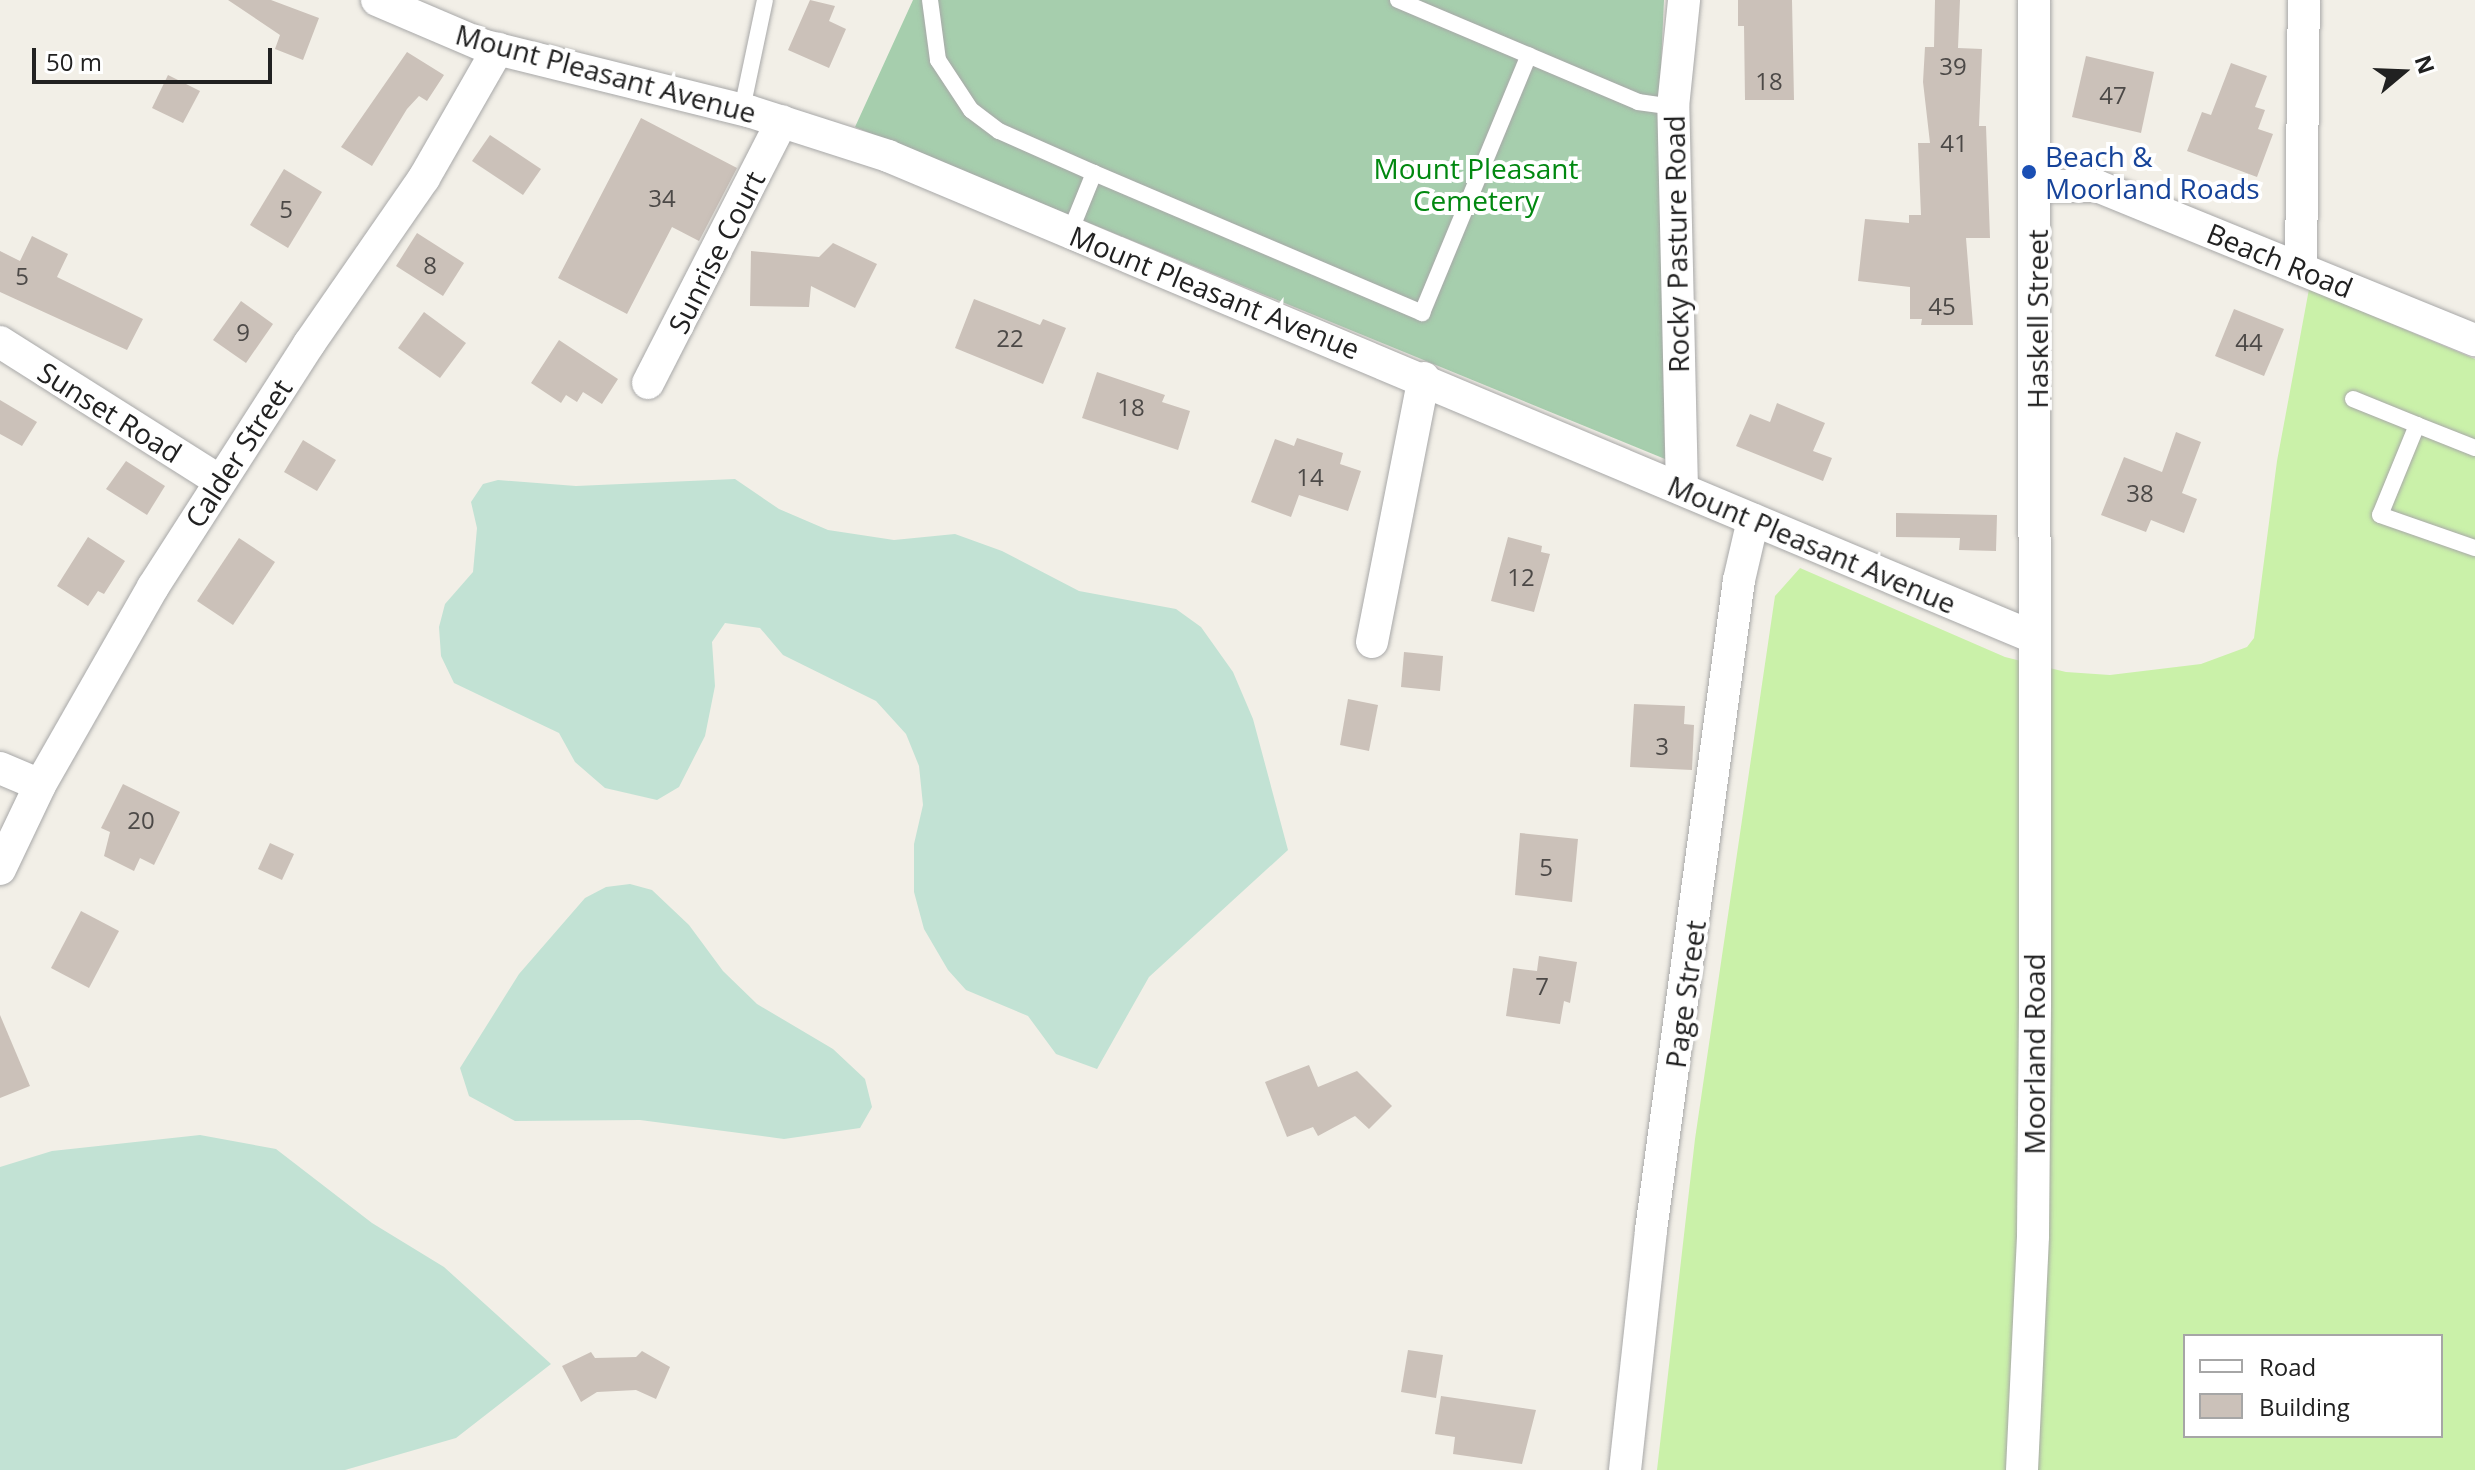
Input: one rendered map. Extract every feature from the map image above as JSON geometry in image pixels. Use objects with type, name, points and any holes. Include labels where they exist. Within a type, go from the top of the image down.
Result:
[{"type":"street","name":"Mount Pleasant Avenue","points":[[377,0],[498,49],[742,109],[888,156],[1424,378],[2035,638]]},
{"type":"street","name":"Rocky Pasture Road","points":[[1682,489],[1673,107],[1684,0]]},
{"type":"street","name":"Haskell Street","points":[[2034,0],[2037,186],[2035,638]]},
{"type":"street","points":[[2301,269],[2304,0]]},
{"type":"street","name":"Calder Street","points":[[0,869],[40,785],[220,481],[424,178],[498,49]]},
{"type":"street","name":"Sunrise Court","points":[[648,383],[782,121]]},
{"type":"street","name":"Beach Road","points":[[2037,186],[2097,186],[2475,340]]},
{"type":"street","name":"Sunset Road","points":[[0,342],[220,481]]},
{"type":"street","points":[[1372,642],[1424,378]]},
{"type":"street","name":"Page Street","points":[[1625,1470],[1651,1230],[1739,580],[1753,520]]},
{"type":"street","name":"Moorland Road","points":[[2022,1470],[2033,1236],[2035,638]]},
{"type":"street","points":[[0,768],[40,785]]},
{"type":"lane","points":[[742,109],[765,0]]},
{"type":"lane","points":[[930,0],[938,60],[963,101],[999,131],[1422,313],[1529,55]]},
{"type":"lane","points":[[1398,0],[1638,102],[1673,107]]},
{"type":"lane","points":[[1070,232],[1094,173]]},
{"type":"lane","points":[[2353,399],[2475,448]]},
{"type":"lane","points":[[2417,425],[2380,515],[2475,548]]},
{"type":"green space","name":"Mount Pleasant Cemetery","points":[[913,0],[1664,0],[1659,109],[1665,459],[855,127]]},
{"type":"green space","points":[[2309,289],[2475,359],[2475,1470],[1657,1470],[1695,1139],[1775,596],[1800,568],[2005,657],[2066,672],[2110,675],[2201,664],[2247,647],[2254,638],[2277,461]]},
{"type":"green space","points":[[735,479],[779,509],[828,530],[894,540],[955,534],[1002,551],[1079,591],[1176,609],[1201,627],[1233,672],[1253,719],[1288,850],[1149,977],[1097,1069],[1056,1054],[1028,1016],[966,990],[948,970],[924,929],[914,892],[914,844],[923,805],[919,766],[906,734],[876,701],[783,655],[760,628],[725,623],[712,642],[715,686],[705,736],[679,787],[657,800],[605,788],[575,762],[559,733],[454,683],[441,656],[439,627],[445,604],[473,572],[477,528],[471,502],[483,484],[498,480],[576,486]]},
{"type":"green space","points":[[630,884],[652,890],[689,925],[723,971],[757,1004],[833,1049],[865,1079],[872,1107],[860,1128],[784,1139],[640,1120],[515,1121],[469,1096],[460,1068],[519,974],[585,898],[606,887]]},
{"type":"green space","points":[[200,1135],[276,1149],[372,1223],[444,1267],[551,1364],[456,1438],[345,1470],[0,1470],[0,1167],[52,1151]]},
{"type":"building","points":[[228,0],[271,0],[319,18],[303,60],[275,49],[280,35]]},
{"type":"building","points":[[810,0],[835,6],[829,21],[846,29],[829,68],[788,50]]},
{"type":"building","points":[[1738,0],[1792,0],[1794,100],[1745,100],[1744,26],[1738,26]]},
{"type":"building","points":[[1935,0],[1960,0],[1958,48],[1982,49],[1979,126],[1986,126],[1990,238],[1966,238],[1973,325],[1921,325],[1922,319],[1910,319],[1910,287],[1858,281],[1865,219],[1909,223],[1909,215],[1921,215],[1918,143],[1930,143],[1923,82],[1925,47],[1934,47]]},
{"type":"building","points":[[407,52],[444,75],[427,101],[419,96],[407,109],[372,166],[341,147]]},
{"type":"building","points":[[2086,56],[2154,72],[2141,133],[2072,117]]},
{"type":"building","points":[[2231,63],[2267,76],[2255,107],[2265,110],[2258,129],[2273,134],[2257,177],[2187,151],[2202,112],[2211,115]]},
{"type":"building","points":[[168,75],[200,91],[183,123],[152,108]]},
{"type":"building","points":[[641,118],[737,168],[699,241],[672,227],[627,314],[558,278]]},
{"type":"building","points":[[490,135],[541,169],[523,195],[472,161]]},
{"type":"building","points":[[284,169],[322,192],[288,248],[250,225]]},
{"type":"building","points":[[417,233],[464,263],[443,296],[396,266]]},
{"type":"building","points":[[32,236],[68,254],[57,277],[143,319],[127,350],[0,292],[0,251],[20,261]]},
{"type":"building","points":[[833,243],[877,264],[855,308],[811,286],[809,307],[750,306],[751,251],[819,257]]},
{"type":"building","points":[[974,299],[1040,325],[1043,319],[1066,328],[1043,384],[955,348]]},
{"type":"building","points":[[241,301],[273,324],[246,363],[213,340]]},
{"type":"building","points":[[2234,309],[2284,329],[2264,376],[2215,356]]},
{"type":"building","points":[[424,312],[466,343],[440,378],[398,348]]},
{"type":"building","points":[[559,340],[618,379],[602,404],[583,392],[577,402],[566,395],[561,403],[531,383]]},
{"type":"building","points":[[1097,372],[1165,395],[1162,402],[1190,411],[1178,450],[1082,418]]},
{"type":"building","points":[[0,400],[37,422],[22,446],[0,434]]},
{"type":"building","points":[[1777,403],[1825,423],[1813,451],[1832,458],[1823,481],[1736,446],[1750,414],[1770,422]]},
{"type":"building","points":[[2176,432],[2201,442],[2182,493],[2197,499],[2184,533],[2151,520],[2146,532],[2101,515],[2124,457],[2162,472]]},
{"type":"building","points":[[1297,438],[1343,453],[1340,464],[1361,471],[1348,511],[1299,495],[1291,517],[1251,502],[1275,439],[1294,446]]},
{"type":"building","points":[[303,440],[336,460],[317,491],[284,472]]},
{"type":"building","points":[[126,461],[165,486],[147,515],[106,489]]},
{"type":"building","points":[[1896,513],[1997,515],[1996,551],[1959,550],[1960,538],[1896,537]]},
{"type":"building","points":[[88,537],[125,561],[104,594],[98,591],[88,606],[57,586]]},
{"type":"building","points":[[1508,537],[1542,546],[1541,552],[1550,554],[1534,612],[1491,601]]},
{"type":"building","points":[[239,538],[275,562],[233,625],[197,601]]},
{"type":"building","points":[[1404,652],[1443,656],[1440,691],[1401,687]]},
{"type":"building","points":[[1348,699],[1378,705],[1369,751],[1340,745]]},
{"type":"building","points":[[1634,704],[1685,706],[1684,724],[1694,725],[1692,770],[1630,767]]},
{"type":"building","points":[[123,784],[180,812],[154,865],[140,858],[134,871],[104,856],[110,832],[101,828]]},
{"type":"building","points":[[1520,833],[1578,839],[1572,902],[1515,895]]},
{"type":"building","points":[[270,843],[294,854],[282,880],[258,869]]},
{"type":"building","points":[[81,911],[119,931],[89,988],[51,968]]},
{"type":"building","points":[[1539,956],[1577,962],[1570,1003],[1564,1001],[1560,1024],[1506,1016],[1513,968],[1537,971]]},
{"type":"building","points":[[0,1015],[30,1086],[0,1098]]},
{"type":"building","points":[[1309,1065],[1318,1087],[1357,1071],[1392,1106],[1369,1129],[1355,1116],[1318,1136],[1313,1127],[1287,1137],[1265,1082]]},
{"type":"building","points":[[1408,1350],[1443,1355],[1436,1398],[1401,1392]]},
{"type":"building","points":[[642,1351],[670,1367],[656,1399],[636,1390],[597,1392],[581,1402],[562,1366],[591,1352],[595,1358],[636,1357]]},
{"type":"building","points":[[1441,1396],[1536,1410],[1522,1464],[1453,1454],[1455,1437],[1435,1434]]},
{"type":"place","name":"Beach & Moorland Roads","points":[[2029,172]]}]
